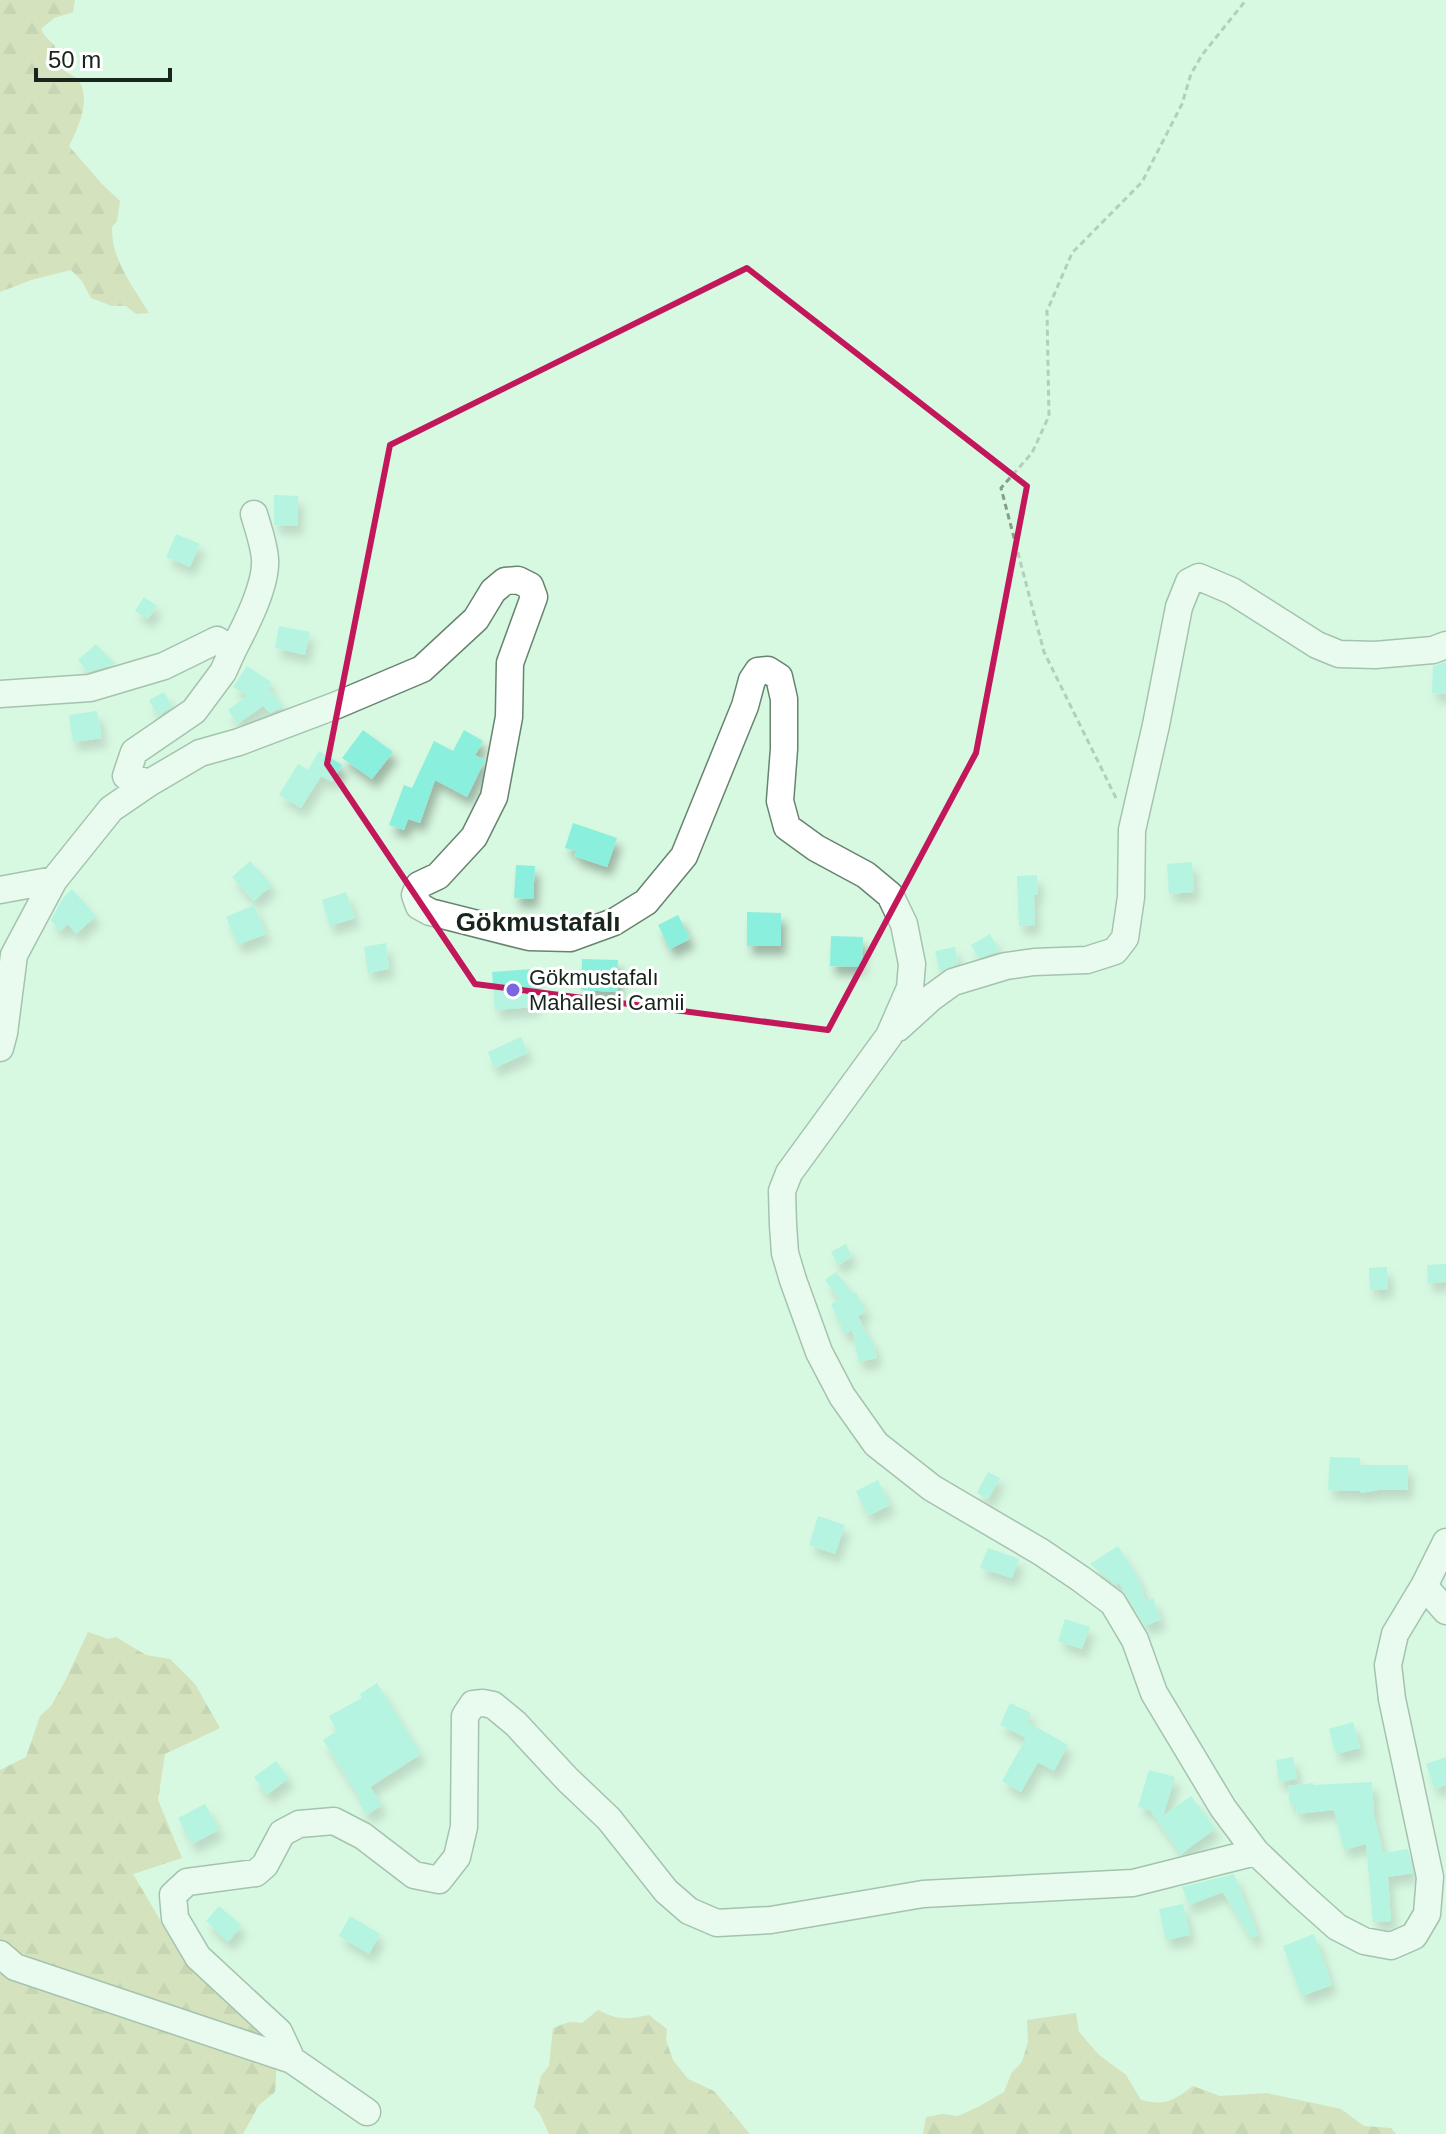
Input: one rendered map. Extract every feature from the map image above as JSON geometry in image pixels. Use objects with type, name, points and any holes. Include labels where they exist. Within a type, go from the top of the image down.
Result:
[{"type":"street","points":[[149,783],[126,776],[134,752],[194,711],[223,672],[246,626],[266,560],[254,514]]},
{"type":"street","points":[[1446,645],[1433,650],[1375,655],[1339,654],[1317,645],[1232,591],[1199,577],[1189,582],[1179,607],[1132,830],[1131,897],[1125,938],[1115,951],[1087,960],[1006,966],[953,982],[931,998],[889,1036],[789,1173],[782,1191],[785,1253],[819,1352],[842,1396],[876,1444],[932,1488],[1041,1552],[1113,1603],[1135,1640],[1154,1693],[1223,1808],[1256,1852],[1337,1927],[1364,1941],[1391,1946],[1414,1936],[1427,1914],[1430,1877],[1392,1699],[1388,1665],[1395,1634],[1446,1542]]},
{"type":"street","points":[[0,1048],[14,955],[54,880],[111,809],[200,753],[239,742],[337,705],[422,669],[476,619],[493,591],[505,581],[518,580],[530,586],[534,597],[510,663],[509,717],[494,797],[474,837],[438,876],[419,885],[415,895],[419,906],[430,912],[529,937],[570,938],[614,922],[646,902],[684,856],[745,706],[752,680],[758,671],[768,670],[779,677],[784,699],[780,801],[787,827],[816,848],[866,875],[890,895],[904,924],[912,964],[910,988],[889,1036]]},
{"type":"street","points":[[0,694],[90,688],[164,666],[217,640],[233,650]]},
{"type":"street","points":[[0,890],[54,880]]},
{"type":"street","points":[[1424,1586],[1446,1611]]},
{"type":"street","points":[[292,2060],[279,2032],[198,1957],[175,1918],[173,1895],[187,1882],[256,1873],[265,1865],[282,1833],[299,1824],[334,1821],[363,1836],[414,1875],[439,1880],[457,1857],[464,1827],[465,1716],[473,1704],[493,1705],[516,1724],[609,1819],[666,1891],[689,1911],[717,1923],[771,1920],[923,1894],[1133,1883],[1256,1852]]},
{"type":"street","points":[[0,1954],[15,1967],[292,2060],[367,2112]]},
{"type":"path","points":[[1132,830],[1044,652],[1001,488],[1032,453],[1049,416],[1047,311],[1072,253],[1142,182],[1182,104],[1191,74],[1202,55],[1246,0]]},
{"type":"highlighted area","points":[[747,268],[1027,486],[976,753],[828,1030],[475,984],[327,764],[390,445]]},
{"type":"green space","points":[[0,0],[75,0],[73,12],[54,18],[41,29],[55,46],[61,67],[76,78],[82,88],[82,113],[69,146],[120,201],[117,221],[112,227],[115,251],[149,313],[136,314],[126,306],[112,306],[91,298],[82,281],[71,270],[0,292]]},
{"type":"green space","points":[[88,1632],[108,1639],[116,1637],[146,1655],[170,1659],[195,1684],[220,1728],[165,1754],[158,1800],[182,1858],[133,1874],[176,1947],[278,2043],[275,2092],[259,2105],[243,2134],[0,2134],[0,1770],[26,1757],[40,1716],[51,1706]]},
{"type":"green space","points":[[598,2010],[623,2018],[649,2015],[667,2029],[666,2040],[673,2060],[688,2079],[714,2091],[750,2134],[549,2134],[534,2107],[541,2076],[549,2066],[553,2028],[569,2022],[582,2023]]},
{"type":"green space","points":[[1076,2013],[1079,2032],[1099,2055],[1126,2075],[1141,2100],[1169,2101],[1193,2086],[1220,2096],[1267,2093],[1341,2109],[1364,2126],[1391,2128],[1396,2134],[923,2134],[926,2117],[942,2114],[958,2116],[1004,2092],[1012,2072],[1022,2062],[1028,2042],[1027,2020]]},
{"type":"building","points":[[274,495],[298,496],[298,526],[274,525]]},
{"type":"building","points":[[176,534],[200,544],[190,567],[166,557]]},
{"type":"building","points":[[144,597],[157,606],[148,619],[135,611]]},
{"type":"building","points":[[279,626],[310,632],[305,655],[275,648]]},
{"type":"building","points":[[96,644],[115,664],[88,672],[78,660]]},
{"type":"building","points":[[1446,662],[1446,694],[1432,693],[1433,666]]},
{"type":"building","points":[[247,666],[271,682],[268,688],[284,706],[270,713],[263,706],[237,724],[228,710],[247,696],[233,687]]},
{"type":"building","points":[[164,692],[172,706],[158,716],[149,700]]},
{"type":"building","points":[[97,711],[102,738],[73,742],[69,715]]},
{"type":"building","points":[[363,730],[393,752],[372,779],[342,758]]},
{"type":"building","points":[[464,730],[483,741],[475,755],[485,760],[467,797],[435,780],[420,823],[408,819],[404,830],[389,825],[404,785],[412,788],[434,741],[453,751]]},
{"type":"building","points":[[319,751],[342,765],[332,782],[321,776],[301,808],[279,795],[298,764],[308,770]]},
{"type":"building","points":[[573,823],[617,838],[607,867],[574,856],[576,851],[565,848]]},
{"type":"building","points":[[250,861],[272,885],[254,901],[232,877]]},
{"type":"building","points":[[1192,862],[1194,892],[1169,894],[1167,864]]},
{"type":"building","points":[[516,865],[535,866],[533,899],[514,898]]},
{"type":"building","points":[[1037,875],[1035,925],[1019,926],[1017,876]]},
{"type":"building","points":[[72,889],[96,916],[76,934],[68,924],[60,931],[51,920],[63,898]]},
{"type":"building","points":[[346,892],[355,918],[330,926],[322,900]]},
{"type":"building","points":[[254,905],[266,934],[238,945],[226,917]]},
{"type":"building","points":[[747,912],[781,913],[781,946],[747,946]]},
{"type":"building","points":[[678,915],[690,939],[670,949],[658,925]]},
{"type":"building","points":[[990,934],[999,951],[979,958],[971,945]]},
{"type":"building","points":[[831,936],[863,937],[862,967],[830,966]]},
{"type":"building","points":[[386,943],[389,969],[368,973],[364,947]]},
{"type":"building","points":[[955,947],[958,964],[940,972],[935,951]]},
{"type":"building","points":[[582,959],[618,960],[617,992],[581,990]]},
{"type":"building","name":"Gökmustafalı Mahallesi Camii","points":[[532,969],[535,1007],[495,1010],[492,972]]},
{"type":"building","points":[[521,1037],[528,1053],[494,1068],[488,1052]]},
{"type":"building","points":[[846,1244],[852,1257],[838,1265],[831,1252]]},
{"type":"building","points":[[1446,1264],[1446,1282],[1428,1283],[1427,1265]]},
{"type":"building","points":[[1387,1267],[1388,1289],[1370,1290],[1369,1268]]},
{"type":"building","points":[[836,1272],[853,1294],[856,1292],[866,1312],[858,1316],[870,1341],[873,1340],[877,1358],[859,1362],[852,1330],[845,1334],[831,1304],[840,1300],[825,1280]]},
{"type":"building","points":[[1330,1457],[1360,1458],[1360,1465],[1408,1465],[1408,1490],[1360,1493],[1328,1490]]},
{"type":"building","points":[[988,1472],[1000,1478],[988,1499],[977,1493]]},
{"type":"building","points":[[878,1480],[890,1505],[868,1516],[856,1491]]},
{"type":"building","points":[[818,1516],[845,1525],[835,1554],[809,1545]]},
{"type":"building","points":[[1118,1546],[1138,1578],[1146,1601],[1153,1598],[1161,1620],[1145,1626],[1119,1583],[1116,1585],[1090,1564]]},
{"type":"building","points":[[988,1548],[1019,1559],[1012,1578],[980,1568]]},
{"type":"building","points":[[1065,1619],[1090,1627],[1082,1649],[1058,1641]]},
{"type":"building","points":[[377,1683],[421,1754],[370,1787],[382,1805],[367,1815],[359,1803],[362,1801],[323,1740],[337,1731],[329,1716],[362,1698],[360,1694]]},
{"type":"building","points":[[1010,1703],[1031,1713],[1027,1722],[1068,1745],[1054,1771],[1038,1762],[1021,1792],[1002,1781],[1026,1738],[1000,1725]]},
{"type":"building","points":[[1353,1722],[1360,1748],[1336,1754],[1329,1729]]},
{"type":"building","points":[[1293,1757],[1297,1779],[1279,1782],[1276,1760]]},
{"type":"building","points":[[1446,1757],[1446,1785],[1435,1789],[1426,1764]]},
{"type":"building","points":[[276,1761],[289,1778],[267,1795],[254,1777]]},
{"type":"building","points":[[1149,1770],[1175,1777],[1163,1816],[1191,1796],[1215,1829],[1181,1854],[1150,1810],[1138,1807]]},
{"type":"building","points":[[1372,1782],[1374,1815],[1383,1853],[1408,1849],[1413,1873],[1388,1877],[1391,1921],[1373,1922],[1366,1844],[1344,1850],[1334,1810],[1297,1814],[1296,1804],[1290,1805],[1288,1786]]},
{"type":"building","points":[[205,1804],[219,1830],[192,1844],[178,1818]]},
{"type":"building","points":[[1234,1874],[1258,1935],[1251,1938],[1223,1892],[1189,1905],[1182,1887]]},
{"type":"building","points":[[1183,1904],[1190,1935],[1166,1940],[1159,1909]]},
{"type":"building","points":[[219,1906],[242,1926],[228,1942],[206,1921]]},
{"type":"building","points":[[350,1916],[380,1934],[369,1954],[339,1936]]},
{"type":"building","points":[[1314,1934],[1332,1985],[1302,1996],[1283,1946]]},
{"type":"place","name":"Gökmustafalı Mahallesi Camii","points":[[513,990]]},
{"type":"district","name":"Gökmustafalı","points":[[538,922]]}]
